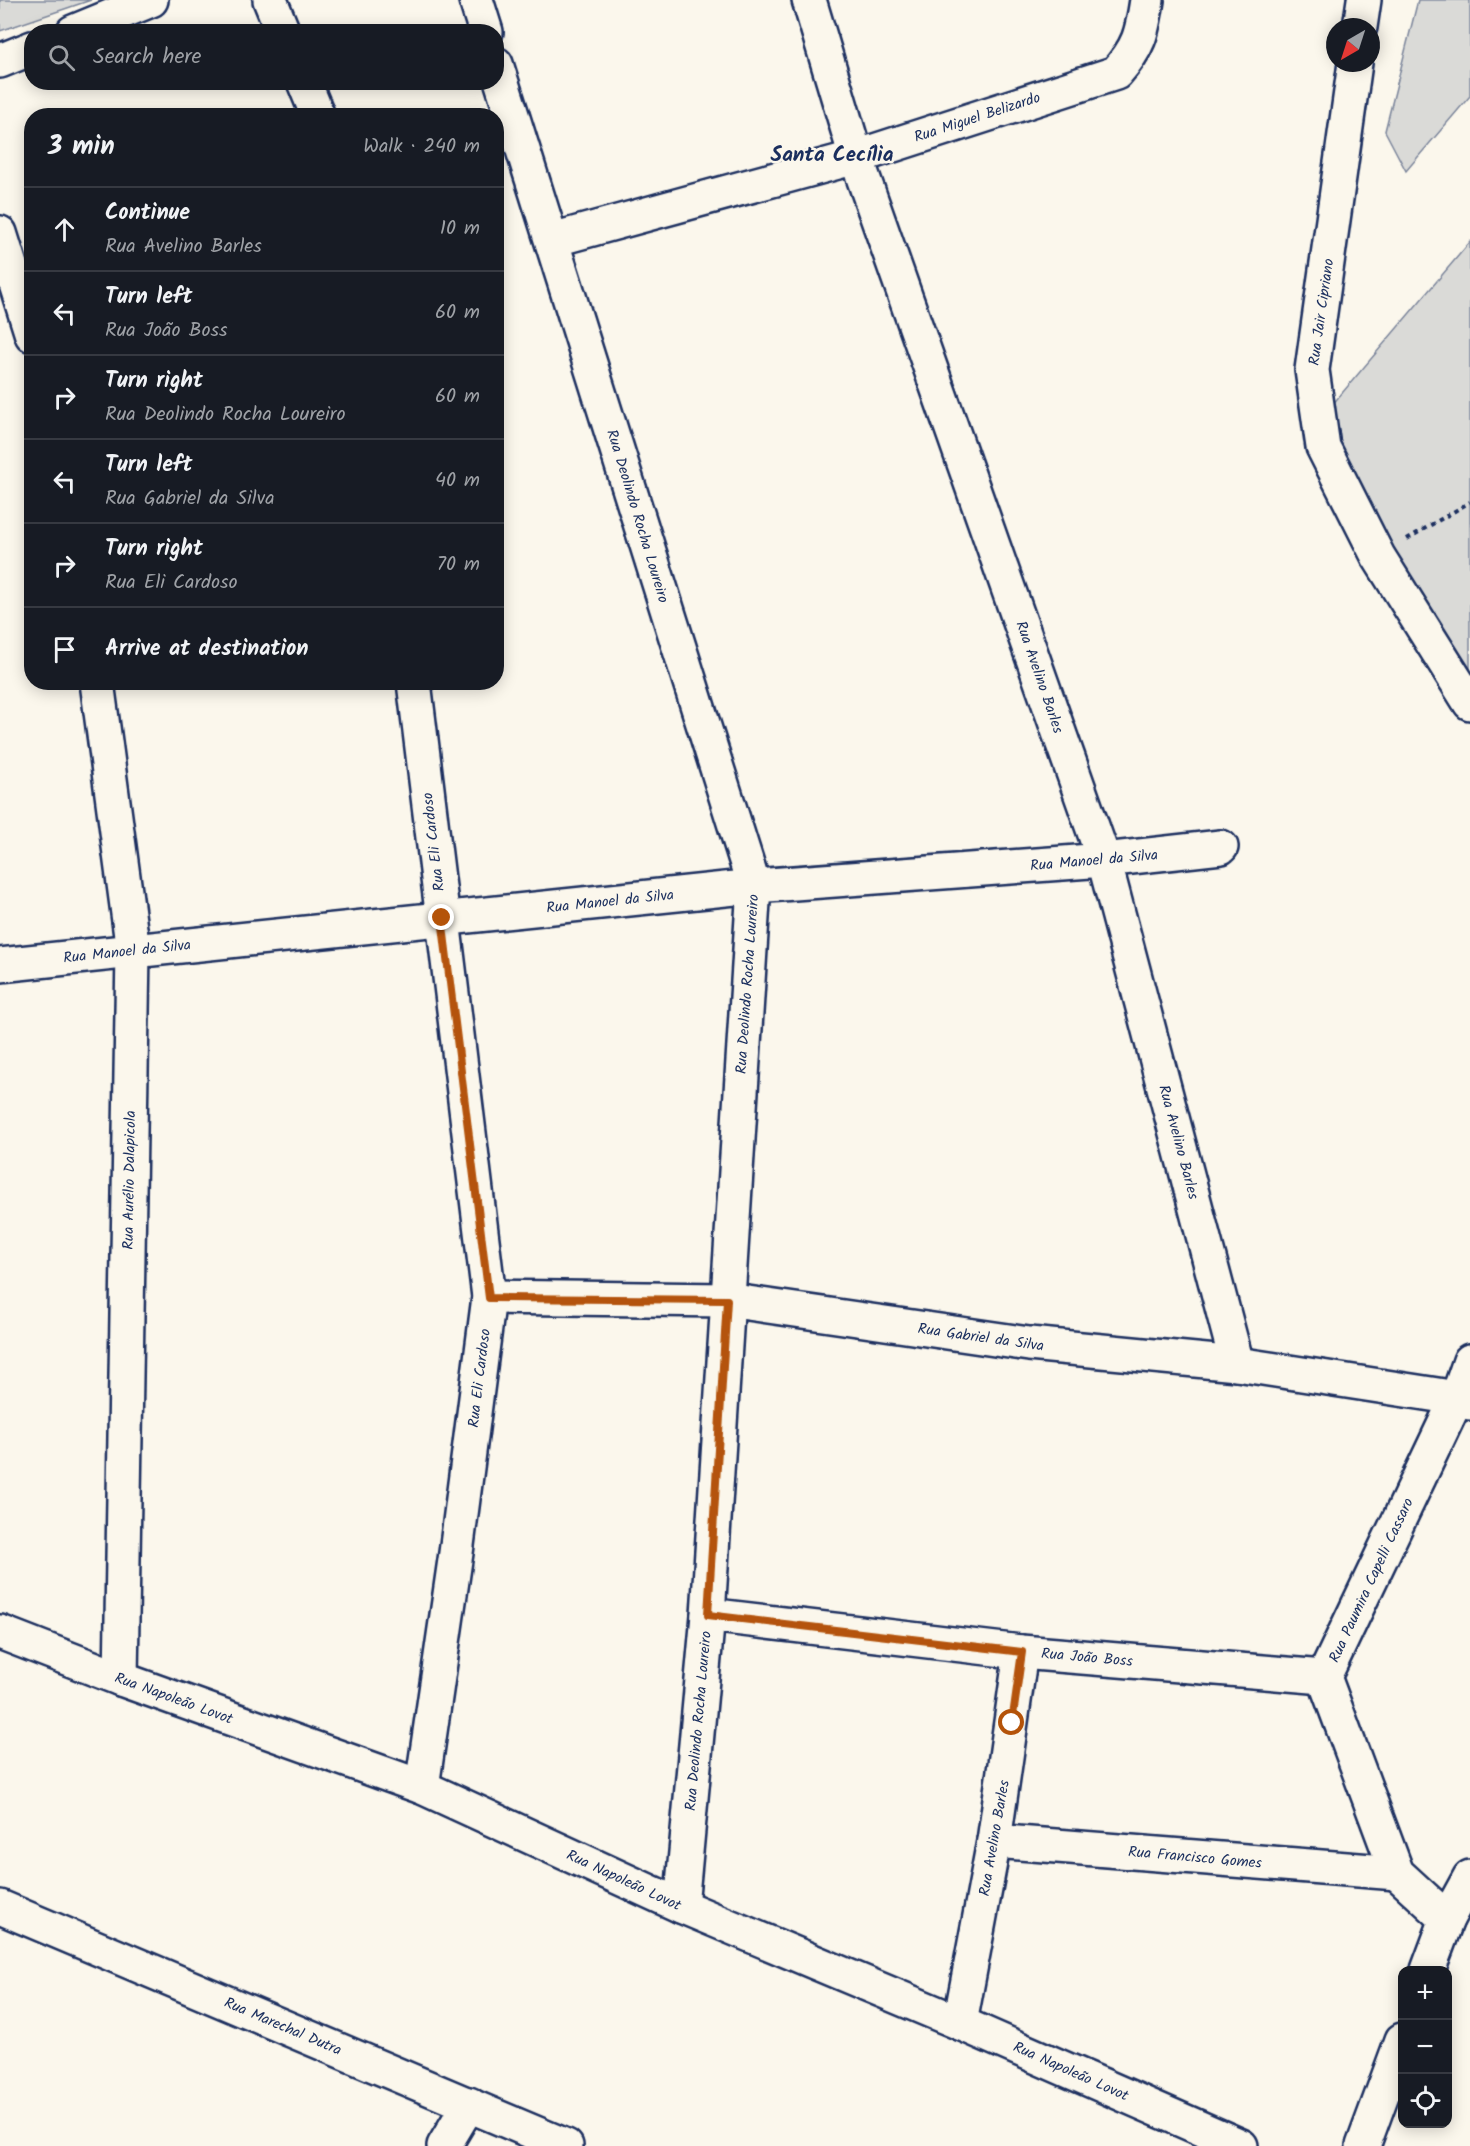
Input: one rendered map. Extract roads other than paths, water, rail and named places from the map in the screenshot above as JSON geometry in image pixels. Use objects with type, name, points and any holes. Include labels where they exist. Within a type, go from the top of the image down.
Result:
[{"type":"street","points":[[92,24],[151,0]]},
{"type":"street","points":[[270,0],[280,24]]},
{"type":"street","points":[[477,0],[484,24]]},
{"type":"street","name":"Rua Avelino Barles","points":[[809,0],[856,157],[1104,860],[1237,1364]]},
{"type":"street","name":"Rua Miguel Belizardo","points":[[552,240],[856,157],[1116,73],[1131,56],[1142,33],[1147,0]]},
{"type":"street","points":[[1361,18],[1364,0]]},
{"type":"street","points":[[0,61],[24,51]]},
{"type":"street","name":"Rua Jair Cipriano","points":[[1355,72],[1312,370],[1323,447],[1378,556],[1470,703]]},
{"type":"street","name":"Rua Deolindo Rocha Loureiro","points":[[504,89],[753,886],[708,1615],[681,1905]]},
{"type":"street","points":[[307,90],[315,108]]},
{"type":"street","points":[[0,233],[24,310]]},
{"type":"street","name":"Rua Aurélio Dalapicola","points":[[98,690],[133,951],[121,1679]]},
{"type":"street","name":"Rua Eli Cardoso","points":[[415,690],[489,1298],[456,1553],[422,1787]]},
{"type":"street","name":"Rua Manoel da Silva","points":[[0,965],[753,886],[1104,860],[1221,848]]},
{"type":"street","name":"Rua Gabriel da Silva","points":[[489,1298],[727,1300],[1029,1344],[1237,1364],[1463,1400]]},
{"type":"street","name":"Rua Paumira Capelli Cassaro","points":[[1448,1919],[1397,1873],[1324,1677],[1463,1400],[1470,1361]]},
{"type":"street","name":"Rua João Boss","points":[[708,1615],[1022,1652],[1324,1677]]},
{"type":"street","name":"Rua Napoleão Lovot","points":[[0,1632],[121,1679],[422,1787],[681,1905],[960,2023],[1241,2146]]},
{"type":"street","name":"Rua Avelino Barles","points":[[960,2023],[994,1841],[1022,1652]]},
{"type":"street","name":"Rua Francisco Gomes","points":[[994,1841],[1397,1873]]},
{"type":"street","points":[[1430,1966],[1448,1919],[1470,1877]]},
{"type":"street","name":"Rua Marechal Dutra","points":[[0,1907],[566,2146]]},
{"type":"street","points":[[1363,2146],[1398,2051]]},
{"type":"street","points":[[444,2146],[468,2104]]},
{"type":"district","name":"Santa Cecília","points":[[832,154]]}]
